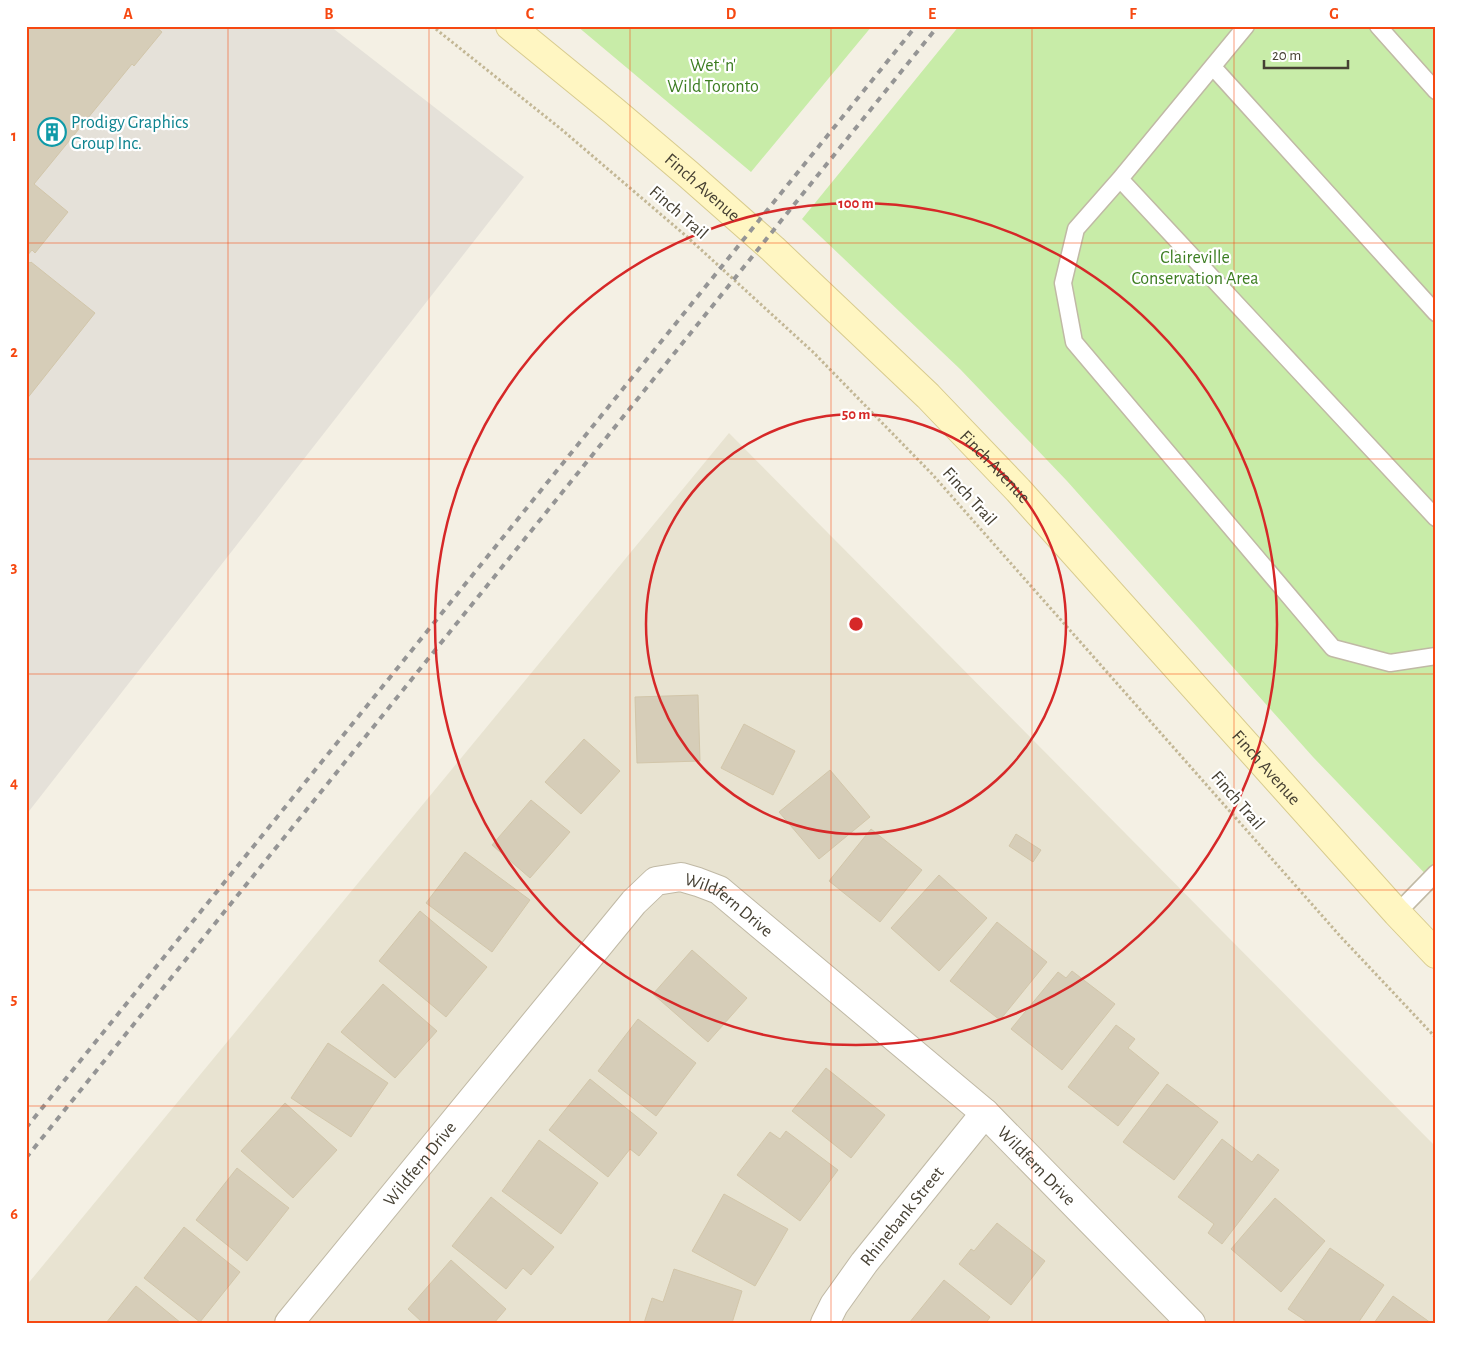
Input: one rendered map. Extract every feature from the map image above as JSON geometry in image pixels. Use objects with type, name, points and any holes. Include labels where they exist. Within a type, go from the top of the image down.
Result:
[{"type":"main road","name":"Finch Avenue","points":[[510,26],[614,111],[773,249],[928,396],[1024,498],[1436,954]]},
{"type":"street","name":"Wildfern Drive","points":[[290,1323],[628,909],[656,881],[681,877],[719,890],[984,1113],[1191,1323]]},
{"type":"street","name":"Rhinebank Street","points":[[825,1323],[834,1305],[864,1263],[984,1113]]},
{"type":"lane","points":[[1246,26],[1120,179],[1076,228],[1063,283],[1074,342],[1333,648],[1390,663],[1436,656]]},
{"type":"lane","points":[[1378,26],[1436,91]]},
{"type":"lane","points":[[1213,67],[1436,313]]},
{"type":"lane","points":[[1120,179],[1436,518]]},
{"type":"lane","points":[[1397,913],[1436,873]]},
{"type":"path","name":"Finch Trail","points":[[432,26],[561,129],[678,228],[813,352],[932,474],[1334,929],[1436,1038]]},
{"type":"shaded area","points":[[26,26],[330,26],[524,177],[26,815]]},
{"type":"shaded area","points":[[729,433],[1436,1147],[1436,1323],[26,1323],[26,1286]]},
{"type":"green space","name":"Wet 'n' Wild Toronto","points":[[577,26],[872,26],[751,172]]},
{"type":"green space","name":"Claireville Conservation Area","points":[[959,26],[1436,26],[1436,885],[1313,757],[1067,481],[960,369],[802,219]]},
{"type":"building","name":"Prodigy Graphics Group Inc.","points":[[26,26],[155,26],[162,32],[134,66],[132,64],[34,184],[68,212],[35,253],[32,250],[26,257]]},
{"type":"building","points":[[26,260],[95,313],[26,400]]},
{"type":"building","points":[[698,695],[700,761],[637,763],[635,697]]},
{"type":"building","points":[[744,724],[795,751],[773,795],[721,768]]},
{"type":"building","points":[[584,739],[620,771],[581,814],[545,782]]},
{"type":"building","points":[[830,770],[870,817],[819,859],[779,812]]},
{"type":"building","points":[[531,800],[570,832],[530,878],[492,845]]},
{"type":"building","points":[[871,829],[922,870],[880,922],[829,881]]},
{"type":"building","points":[[1016,834],[1041,850],[1033,862],[1009,846]]},
{"type":"building","points":[[465,852],[530,900],[492,952],[426,903]]},
{"type":"building","points":[[939,875],[987,918],[939,971],[891,928]]},
{"type":"building","points":[[420,911],[487,967],[446,1017],[379,961]]},
{"type":"building","points":[[997,922],[1047,962],[1000,1020],[950,981]]},
{"type":"building","points":[[692,950],[747,998],[708,1042],[653,994]]},
{"type":"building","points":[[1072,971],[1115,1004],[1062,1070],[1011,1029],[1058,972],[1066,978]]},
{"type":"building","points":[[383,984],[437,1031],[395,1078],[341,1032]]},
{"type":"building","points":[[638,1019],[696,1063],[656,1116],[598,1071]]},
{"type":"building","points":[[1116,1025],[1135,1039],[1128,1048],[1159,1073],[1118,1126],[1068,1087]]},
{"type":"building","points":[[328,1043],[388,1083],[351,1137],[291,1098]]},
{"type":"building","points":[[826,1068],[885,1115],[851,1158],[792,1111]]},
{"type":"building","points":[[590,1079],[657,1133],[639,1156],[630,1149],[608,1177],[549,1130]]},
{"type":"building","points":[[1167,1084],[1218,1122],[1174,1180],[1123,1142]]},
{"type":"building","points":[[285,1103],[337,1150],[293,1198],[241,1151]]},
{"type":"building","points":[[786,1131],[838,1170],[800,1221],[737,1175],[770,1132],[780,1139]]},
{"type":"building","points":[[1222,1139],[1252,1162],[1258,1154],[1279,1170],[1222,1244],[1208,1233],[1214,1224],[1178,1197]]},
{"type":"building","points":[[539,1140],[598,1183],[561,1234],[502,1191]]},
{"type":"building","points":[[237,1168],[289,1208],[247,1261],[196,1220]]},
{"type":"building","points":[[724,1194],[788,1229],[755,1286],[692,1251]]},
{"type":"building","points":[[491,1197],[554,1247],[531,1275],[523,1268],[506,1289],[452,1246]]},
{"type":"building","points":[[1275,1198],[1325,1241],[1281,1292],[1231,1249]]},
{"type":"building","points":[[997,1223],[1045,1261],[1011,1305],[959,1264],[971,1249],[974,1251]]},
{"type":"building","points":[[184,1227],[240,1272],[200,1322],[144,1278]]},
{"type":"building","points":[[1330,1248],[1384,1285],[1358,1323],[1309,1323],[1288,1309]]},
{"type":"building","points":[[451,1260],[506,1309],[494,1323],[423,1323],[408,1309]]},
{"type":"building","points":[[674,1269],[742,1291],[732,1323],[644,1323],[652,1298],[663,1302]]},
{"type":"building","points":[[944,1280],[990,1317],[986,1323],[909,1323]]},
{"type":"building","points":[[136,1286],[181,1323],[106,1323]]},
{"type":"building","points":[[1393,1296],[1431,1323],[1374,1323]]},
{"type":"railway","points":[[26,1128],[916,26]]},
{"type":"railway","points":[[26,1158],[938,26]]},
{"type":"place","name":"Prodigy Graphics Group Inc.","points":[[52,132]]}]
